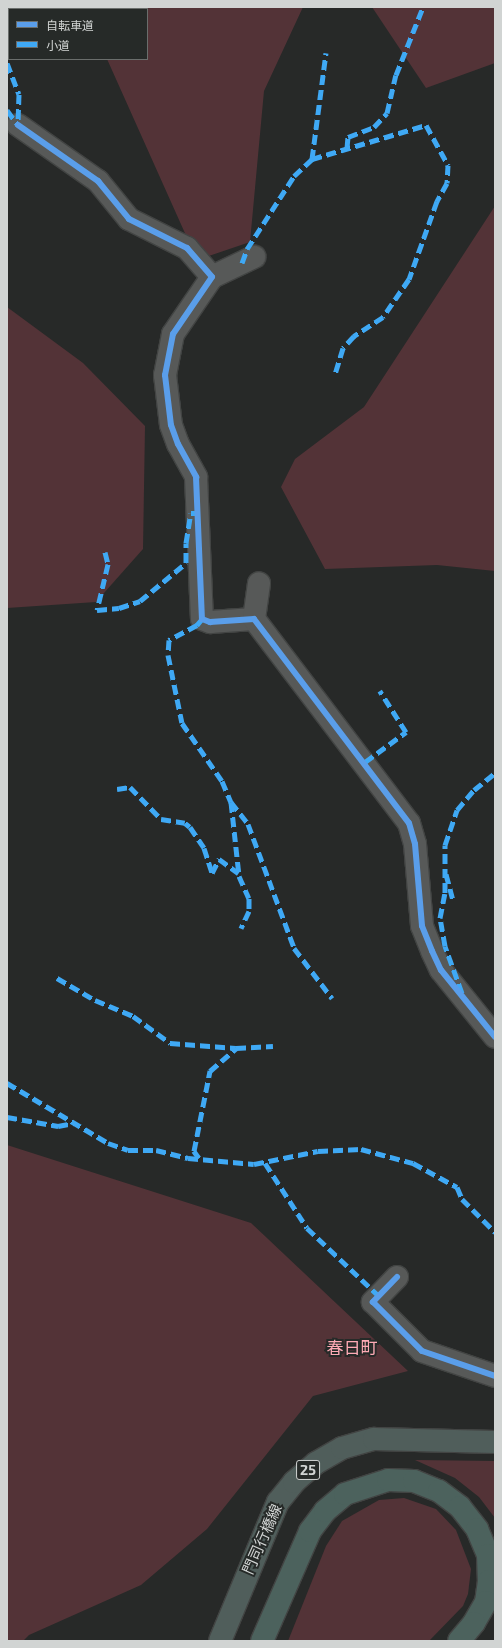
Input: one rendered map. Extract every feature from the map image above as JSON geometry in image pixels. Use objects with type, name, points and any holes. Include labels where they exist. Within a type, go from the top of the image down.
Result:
[{"type":"highway","points":[[262,1641],[310,1531],[325,1511],[345,1494],[388,1480],[414,1481],[439,1491],[460,1507],[477,1529],[488,1555],[487,1595],[474,1623],[459,1641]]},
{"type":"main road","name":"門司行橋線","points":[[220,1641],[278,1502],[294,1482],[316,1463],[342,1448],[374,1439],[495,1442]]},
{"type":"street","points":[[18,124],[98,181],[129,219],[187,248],[212,276]]},
{"type":"street","points":[[254,257],[212,276],[173,334],[166,368],[167,405],[178,444],[196,477],[202,619],[210,622],[254,619]]},
{"type":"street","points":[[259,583],[254,619],[409,823],[416,850],[422,926],[445,977],[495,1038]]},
{"type":"street","points":[[397,1277],[373,1302],[422,1350],[495,1376]]},
{"type":"shaded area","points":[[84,7],[303,7],[264,91],[250,242],[197,260],[107,60],[148,60],[148,8]]},
{"type":"shaded area","points":[[372,7],[495,7],[495,63],[426,88]]},
{"type":"shaded area","points":[[495,206],[495,571],[437,565],[325,569],[281,487],[295,459],[364,407]]},
{"type":"shaded area","points":[[7,307],[83,363],[145,426],[143,549],[96,602],[7,608]]},
{"type":"shaded area","points":[[7,1145],[251,1223],[408,1371],[313,1396],[207,1529],[141,1585],[29,1635],[23,1641],[7,1641]]},
{"type":"shaded area","points":[[415,1460],[495,1461],[495,1518],[479,1497],[455,1478]]},
{"type":"shaded area","points":[[404,1498],[436,1509],[456,1530],[471,1569],[468,1594],[463,1606],[429,1641],[288,1641],[326,1546],[342,1521],[379,1500]]},
{"type":"marked path","points":[[347,148],[348,137],[374,127],[387,113],[396,75],[423,7]]},
{"type":"marked path","points":[[312,159],[326,53]]},
{"type":"marked path","points":[[7,63],[19,94],[18,125]]},
{"type":"marked path","points":[[7,110],[18,125]]},
{"type":"marked path","points":[[242,263],[247,249],[294,176],[312,159],[426,125],[448,165],[447,183],[437,201],[409,279],[383,317],[354,336],[343,348],[335,374]]},
{"type":"marked path","points":[[105,552],[108,564],[97,610],[119,608],[140,601],[186,563],[186,543],[191,513],[197,513]]},
{"type":"marked path","points":[[202,619],[197,625],[169,640],[168,655],[182,723],[222,781],[231,802],[239,876],[249,898],[249,911],[241,928]]},
{"type":"marked path","points":[[365,762],[406,732],[380,691]]},
{"type":"marked path","points":[[462,993],[445,946],[440,918],[445,893],[445,845],[457,810],[474,790],[495,773]]},
{"type":"marked path","points":[[117,789],[130,787],[161,819],[185,823],[190,827],[204,848],[212,873],[219,859],[238,873]]},
{"type":"marked path","points":[[231,802],[248,824],[294,948],[332,998]]},
{"type":"marked path","points":[[446,874],[453,901]]},
{"type":"marked path","points":[[57,978],[95,1000],[133,1016],[170,1043],[236,1048]]},
{"type":"marked path","points":[[199,1158],[194,1151],[210,1071],[236,1048],[273,1046]]},
{"type":"marked path","points":[[7,1083],[108,1143],[128,1150],[156,1150],[188,1158],[254,1164],[318,1151],[361,1149],[413,1163],[457,1187],[462,1199],[495,1232]]},
{"type":"marked path","points":[[7,1117],[58,1126],[74,1123]]},
{"type":"marked path","points":[[265,1163],[307,1228],[379,1296]]},
{"type":"cycle path","points":[[18,125],[98,181],[129,219],[187,248],[212,277],[173,334],[165,375],[171,425],[178,444],[196,477],[202,619],[210,622],[254,619],[409,823],[415,844],[422,926],[432,951],[441,970],[495,1037]]},
{"type":"cycle path","points":[[397,1277],[373,1302],[422,1351],[495,1376]]},
{"type":"district","name":"春日町","points":[[352,1348]]}]
